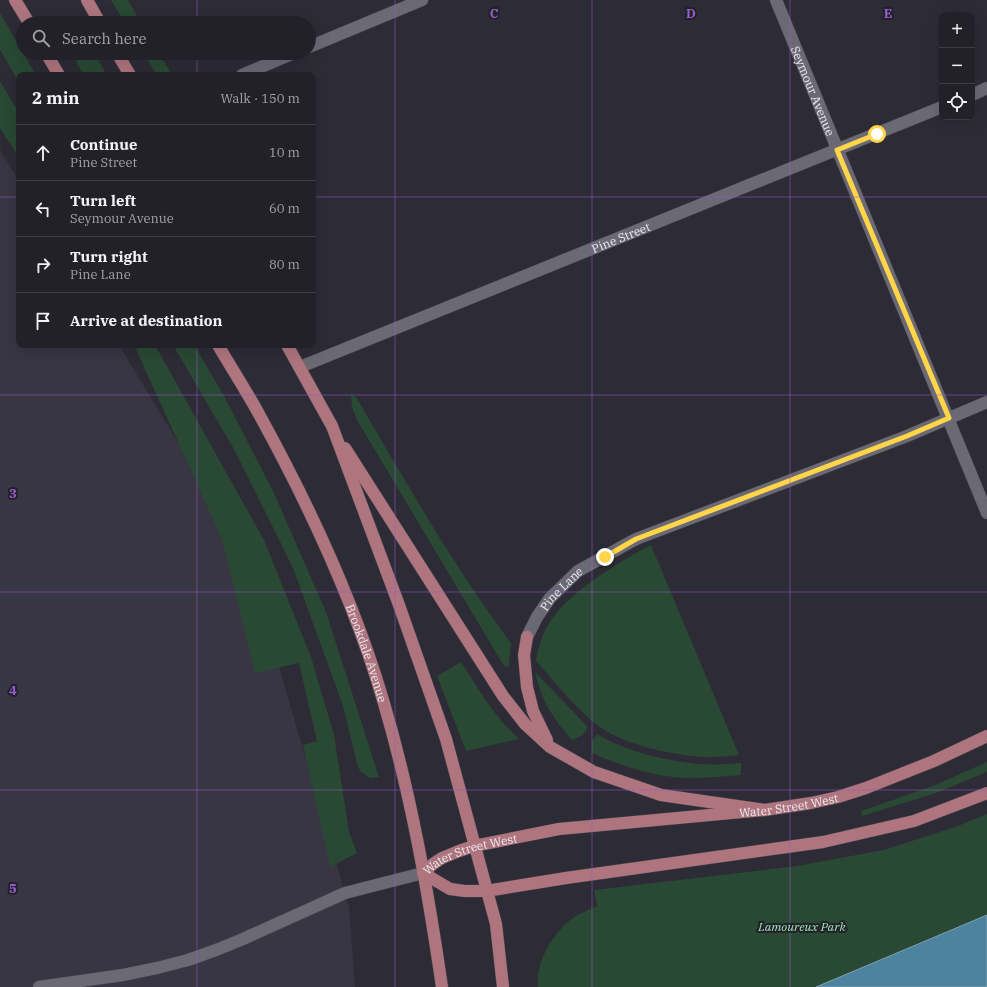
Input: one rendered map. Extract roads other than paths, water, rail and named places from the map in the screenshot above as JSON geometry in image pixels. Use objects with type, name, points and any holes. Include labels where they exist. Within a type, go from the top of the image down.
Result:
[{"type":"main road","points":[[15,0],[24,16]]},
{"type":"main road","points":[[87,0],[96,16]]},
{"type":"main road","points":[[50,60],[57,72]]},
{"type":"main road","points":[[121,60],[128,72]]},
{"type":"main road","name":"Brookdale Avenue","points":[[220,348],[260,415],[316,526],[344,589],[364,644],[383,700],[405,779],[423,873],[442,987]]},
{"type":"main road","points":[[289,348],[332,426],[503,696],[525,724],[550,747],[594,772],[661,796],[765,810]]},
{"type":"main road","points":[[332,426],[399,605],[446,739],[486,892],[496,924],[503,987]]},
{"type":"main road","points":[[528,637],[524,655],[528,687],[533,711],[550,747]]},
{"type":"main road","name":"Water Street West","points":[[987,736],[934,761],[866,788],[831,799],[765,810],[559,829],[474,846],[442,858],[423,873],[450,889],[486,892],[566,878],[824,842],[914,821],[987,793]]},
{"type":"street","points":[[316,44],[422,0]]},
{"type":"street","name":"Seymour Avenue","points":[[776,0],[987,513]]},
{"type":"street","points":[[249,72],[277,60]]},
{"type":"street","points":[[975,94],[987,88]]},
{"type":"street","name":"Pine Street","points":[[300,368],[939,108]]},
{"type":"street","name":"Pine Lane","points":[[528,637],[537,617],[550,598],[578,571],[636,539],[900,439],[987,402]]},
{"type":"street","points":[[40,987],[123,975],[188,960],[243,939],[345,893],[423,873]]},
{"type":"water","points":[[987,915],[987,987],[816,987]]},
{"type":"park label","name":"Lamoureux Park","points":[[802,926]]}]
